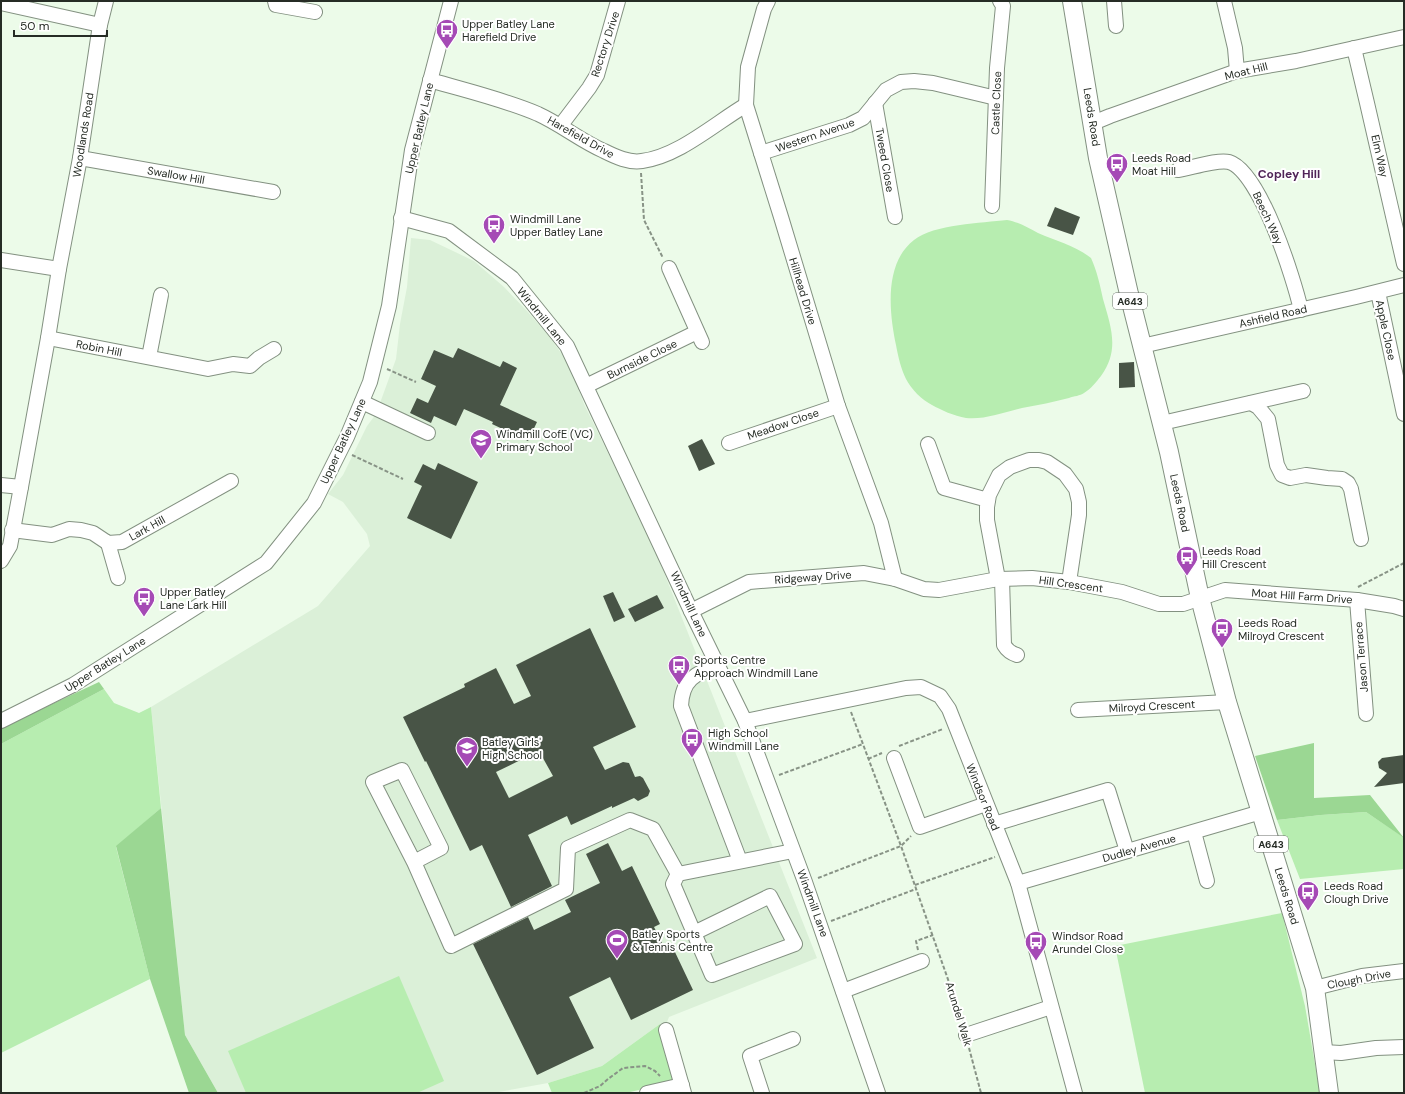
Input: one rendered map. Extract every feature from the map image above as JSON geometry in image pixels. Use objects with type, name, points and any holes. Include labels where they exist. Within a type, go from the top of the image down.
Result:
[{"type":"main road","name":"Leeds Road","points":[[1072,1],[1102,173],[1129,294],[1169,452],[1200,598],[1227,702],[1315,988],[1329,1093]]},
{"type":"street","name":"Woodlands Road","points":[[1,561],[10,546],[80,158],[100,24],[106,1]]},
{"type":"street","points":[[275,1],[276,5],[315,12]]},
{"type":"street","name":"Rectory Drive","points":[[561,125],[597,75],[618,1]]},
{"type":"street","name":"Hillhead Drive","points":[[768,1],[764,9],[748,67],[746,105],[784,224],[838,406],[881,523],[895,579]]},
{"type":"street","name":"Castle Close","points":[[992,206],[997,68],[1002,6],[1000,1]]},
{"type":"street","points":[[1114,1],[1116,26]]},
{"type":"street","points":[[1224,1],[1235,48],[1237,71]]},
{"type":"street","points":[[1,4],[100,24]]},
{"type":"street","name":"Upper Batley Lane","points":[[1,721],[73,685],[266,563],[314,503],[362,402],[375,364],[389,306],[412,150],[448,4]]},
{"type":"street","name":"Moat Hill","points":[[1093,123],[1237,71],[1404,37]]},
{"type":"street","name":"Elm Way","points":[[1354,48],[1404,264]]},
{"type":"street","name":"Harefield Drive","points":[[430,80],[511,103],[561,125],[596,148],[622,159],[640,162],[653,159],[680,148],[746,105]]},
{"type":"street","name":"Western Avenue","points":[[761,153],[849,125],[863,118],[886,90],[901,82],[914,81],[933,83],[996,98]]},
{"type":"street","name":"Tweed Close","points":[[875,103],[895,217]]},
{"type":"street","name":"Swallow Hill","points":[[80,158],[273,192]]},
{"type":"street","name":"Beech Way","points":[[1178,170],[1222,161],[1234,164],[1240,169],[1259,195],[1281,246],[1301,310]]},
{"type":"street","name":"Windmill Lane","points":[[401,218],[449,231],[512,278],[567,346],[691,611],[745,722],[806,882],[878,1093]]},
{"type":"street","points":[[1,260],[59,269]]},
{"type":"street","name":"Burnside Close","points":[[586,386],[700,337],[668,268]]},
{"type":"street","name":"Ashfield Road","points":[[1142,346],[1404,285]]},
{"type":"street","name":"Apple Close","points":[[1378,292],[1404,414]]},
{"type":"street","points":[[149,357],[161,295]]},
{"type":"street","name":"Robin Hill","points":[[48,338],[208,368],[233,364],[250,366],[259,358],[274,349]]},
{"type":"street","points":[[1162,423],[1303,391]]},
{"type":"street","points":[[362,402],[428,433]]},
{"type":"street","points":[[1251,403],[1258,407],[1268,419],[1277,465],[1282,475],[1290,478],[1306,475],[1342,479],[1348,484],[1351,489],[1361,539]]},
{"type":"street","name":"Meadow Close","points":[[729,443],[838,406]]},
{"type":"street","points":[[928,444],[944,488],[988,500]]},
{"type":"street","points":[[1017,654],[1012,654],[1007,650],[1004,644],[1000,579],[987,520],[986,507],[989,495],[999,475],[1010,467],[1030,460],[1047,462],[1065,474],[1076,489],[1080,502],[1069,582]]},
{"type":"street","name":"Lark Hill","points":[[108,543],[122,542],[231,481]]},
{"type":"street","points":[[1,485],[21,487]]},
{"type":"street","points":[[12,530],[52,535],[69,529],[82,530],[92,533],[108,543],[118,578]]},
{"type":"street","name":"Ridgeway Drive","points":[[691,611],[748,582],[864,573],[895,579],[924,589],[939,590]]},
{"type":"street","name":"Hill Crescent","points":[[939,590],[1000,579],[1032,578],[1069,582],[1122,592],[1159,604],[1183,604],[1200,598]]},
{"type":"street","name":"Moat Hill Farm Drive","points":[[1200,598],[1225,590],[1354,600],[1404,609]]},
{"type":"street","name":"Jason Terrace","points":[[1354,600],[1366,714]]},
{"type":"street","points":[[718,665],[697,673],[688,682],[681,696],[681,706],[740,861]]},
{"type":"street","name":"Windsor Road","points":[[745,722],[906,688],[921,688],[940,696],[949,709],[1018,883],[1075,1093]]},
{"type":"street","name":"Milroyd Crescent","points":[[1078,710],[1227,702]]},
{"type":"street","points":[[891,753],[920,827],[986,804]]},
{"type":"street","points":[[414,862],[441,848],[402,770],[373,782],[414,862],[451,946],[566,889],[568,848],[630,820],[653,830],[678,874]]},
{"type":"street","points":[[994,824],[1108,790],[1127,851]]},
{"type":"street","name":"Dudley Avenue","points":[[1018,883],[1261,812]]},
{"type":"street","points":[[1194,832],[1207,881]]},
{"type":"street","points":[[694,933],[770,896],[795,944],[712,974],[672,884],[678,874],[793,850]]},
{"type":"street","points":[[843,991],[922,961]]},
{"type":"street","name":"Clough Drive","points":[[1315,988],[1362,976],[1404,971]]},
{"type":"street","points":[[966,1035],[1051,1007]]},
{"type":"street","points":[[647,1093],[667,1089],[683,1089],[666,1030]]},
{"type":"street","points":[[762,1093],[750,1056],[793,1039]]},
{"type":"street","points":[[1323,1052],[1341,1053],[1376,1048],[1404,1048]]},
{"type":"path","points":[[640,162],[644,220],[668,268]]},
{"type":"path","points":[[375,364],[416,382]]},
{"type":"path","points":[[340,450],[403,480]]},
{"type":"path","points":[[1354,600],[1354,589],[1404,563]]},
{"type":"path","name":"Arundel Walk","points":[[846,700],[901,846],[961,1015],[981,1093]]},
{"type":"path","points":[[868,759],[891,753],[955,724]]},
{"type":"path","points":[[767,779],[863,744]]},
{"type":"path","points":[[806,882],[901,846],[920,827]]},
{"type":"path","points":[[915,885],[1006,853]]},
{"type":"path","points":[[820,925],[916,889]]},
{"type":"path","points":[[922,961],[916,941],[933,935]]},
{"type":"path","points":[[584,1093],[600,1086],[623,1068],[641,1066],[655,1071],[662,1079],[667,1089]]},
{"type":"shaded area","points":[[411,238],[430,240],[474,261],[504,287],[527,311],[548,335],[569,364],[584,404],[643,522],[659,560],[817,958],[669,1017],[667,1022],[660,1024],[602,1066],[548,1083],[493,1093],[218,1093],[185,1035],[151,707],[318,606],[370,546],[367,534],[343,502],[328,494],[343,475],[367,426],[376,414],[396,359],[400,324],[407,287]]},
{"type":"green space","points":[[1007,220],[1072,247],[1091,258],[1098,278],[1111,329],[1112,348],[1110,357],[1101,376],[1087,391],[1081,395],[987,417],[961,417],[928,403],[914,390],[906,379],[899,358],[892,318],[891,289],[893,275],[904,250],[914,240],[923,235],[946,227]]},
{"type":"green space","points":[[99,682],[104,689],[1,744],[1,728]]},
{"type":"green space","points":[[104,689],[114,703],[139,713],[151,707],[161,808],[116,847],[150,979],[1,1053],[1,744]]},
{"type":"green space","points":[[1314,743],[1314,798],[1370,795],[1404,838],[1366,812],[1277,820],[1255,756]]},
{"type":"green space","points":[[161,808],[185,1035],[218,1093],[189,1093],[150,979],[116,846]]},
{"type":"green space","points":[[1366,812],[1403,837],[1404,835],[1404,869],[1300,879],[1277,820]]},
{"type":"green space","points":[[1282,913],[1305,1006],[1320,1093],[1145,1093],[1115,946]]},
{"type":"green space","points":[[399,976],[444,1081],[417,1093],[246,1093],[228,1051]]},
{"type":"green space","points":[[660,1024],[677,1081],[626,1093],[552,1093],[548,1083],[602,1066]]},
{"type":"building","points":[[1055,207],[1080,217],[1073,235],[1047,226]]},
{"type":"building","points":[[458,348],[500,367],[503,361],[517,368],[500,405],[537,422],[528,441],[492,424],[493,422],[464,409],[456,426],[434,416],[431,423],[410,413],[417,398],[428,403],[436,386],[421,379],[434,350],[453,358]]},
{"type":"building","points":[[1134,362],[1135,387],[1119,388],[1119,363]]},
{"type":"building","points":[[702,439],[715,464],[699,471],[688,446]]},
{"type":"building","points":[[438,463],[478,482],[451,539],[407,518],[422,486],[414,482],[423,464],[435,470]]},
{"type":"building","points":[[613,592],[625,617],[614,622],[603,596]]},
{"type":"building","points":[[657,595],[664,608],[635,622],[628,609]]},
{"type":"building","name":"Batley Girls' High School","points":[[590,628],[636,727],[593,747],[605,770],[623,762],[629,763],[635,777],[640,776],[643,778],[650,791],[648,796],[638,801],[634,798],[612,808],[612,806],[571,825],[567,816],[528,835],[552,886],[511,907],[482,845],[470,851],[403,717],[465,687],[464,684],[496,668],[514,704],[531,696],[516,665]],"holes":[[[539,751],[553,776],[509,798],[496,772]]]},
{"type":"building","points":[[1404,755],[1404,783],[1374,787],[1387,773],[1379,768],[1378,762],[1382,758]]},
{"type":"building","name":"Batley Sports & Tennis Centre","points":[[608,843],[622,871],[632,866],[660,924],[654,927],[667,953],[674,950],[693,990],[631,1020],[610,977],[569,997],[594,1048],[537,1075],[473,944],[528,917],[534,930],[571,912],[565,900],[600,883],[586,854]]},
{"type":"place","name":"Upper Batley Lane Harefield Drive","points":[[447,50]]},
{"type":"place","name":"Leeds Road Moat Hill","points":[[1117,184]]},
{"type":"place","name":"Windmill Lane Upper Batley Lane","points":[[494,244]]},
{"type":"place","name":"Windmill CofE (VC) Primary School","points":[[481,460]]},
{"type":"place","name":"Leeds Road Hill Crescent","points":[[1187,576]]},
{"type":"place","name":"Upper Batley Lane Lark Hill","points":[[144,618]]},
{"type":"place","name":"Leeds Road Milroyd Crescent","points":[[1222,648]]},
{"type":"place","name":"Sports Centre Approach Windmill Lane","points":[[679,686]]},
{"type":"place","name":"High School Windmill Lane","points":[[692,758]]},
{"type":"place","name":"Batley Girls' High School","points":[[467,768]]},
{"type":"place","name":"Leeds Road Clough Drive","points":[[1308,912]]},
{"type":"place","name":"Batley Sports & Tennis Centre","points":[[617,960]]},
{"type":"place","name":"Windsor Road Arundel Close","points":[[1036,962]]},
{"type":"district","name":"Copley Hill","points":[[1289,174]]}]
